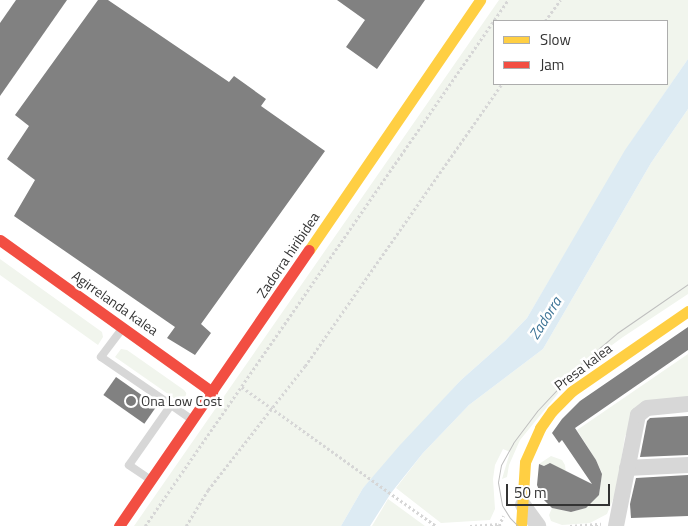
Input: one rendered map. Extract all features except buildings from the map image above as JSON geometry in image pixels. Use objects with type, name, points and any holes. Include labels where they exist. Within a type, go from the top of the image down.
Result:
[{"type":"main road","name":"Zadorra hiribidea","points":[[119,526],[480,0]]},
{"type":"main road","name":"Agirrelanda kalea","points":[[0,240],[212,392]]},
{"type":"main road","name":"Presa kalea","points":[[521,526],[525,462],[540,428],[561,401],[586,381],[688,311]]},
{"type":"street","points":[[616,526],[636,419],[641,411],[647,408],[688,404]]},
{"type":"street","points":[[627,468],[688,465]]},
{"type":"street","points":[[523,503],[538,526]]},
{"type":"lane","points":[[123,327],[102,357],[192,420]]},
{"type":"lane","points":[[151,480],[129,465],[171,405]]},
{"type":"path","points":[[494,20],[508,0]]},
{"type":"path","points":[[546,20],[560,0]]},
{"type":"path","points":[[145,526],[493,22]]},
{"type":"path","points":[[186,526],[208,490],[242,449],[271,407],[305,366],[501,85]]},
{"type":"path","points":[[224,373],[436,526]]},
{"type":"path","points":[[470,526],[499,524]]},
{"type":"shaded area","points":[[499,0],[688,0],[688,59],[631,142],[527,318],[505,341],[461,380],[363,488],[341,526],[134,526]]},
{"type":"shaded area","points":[[688,109],[688,294],[589,362],[565,385],[520,440],[509,465],[507,477],[502,479],[510,452],[503,449],[495,465],[493,479],[495,509],[490,520],[441,523],[396,488],[423,453],[469,405],[543,349],[651,163]]},
{"type":"shaded area","points":[[0,259],[102,332],[103,337],[98,345],[0,275]]},
{"type":"shaded area","points":[[121,349],[127,350],[184,390],[187,394],[181,403],[115,357]]},
{"type":"shaded area","points":[[688,354],[688,399],[646,403],[625,436],[616,492],[607,514],[590,523],[562,525],[551,521],[549,515],[552,508],[571,512],[586,508],[599,494],[602,473],[577,430]]},
{"type":"shaded area","points":[[551,456],[562,460],[565,465],[566,474],[539,464]]},
{"type":"shaded area","points":[[388,499],[425,526],[372,526]]},
{"type":"water","name":"Zadorra","points":[[688,59],[688,109],[651,163],[543,349],[469,405],[423,453],[391,493],[370,526],[341,526],[363,488],[400,445],[461,380],[505,341],[527,318],[625,150]]},
{"type":"tram line","points":[[518,526],[510,518],[502,505],[498,482],[501,465],[513,443],[537,411],[582,363],[617,333],[688,284]]},
{"type":"traffic: slow","points":[[309,250],[480,0]]},
{"type":"traffic: slow","points":[[521,526],[525,462],[540,428],[552,411],[572,391],[688,311]]},
{"type":"traffic: jam","points":[[0,240],[212,392]]},
{"type":"traffic: jam","points":[[119,526],[309,250]]},
{"type":"place","name":"Ona Low Cost","points":[[131,401]]}]
